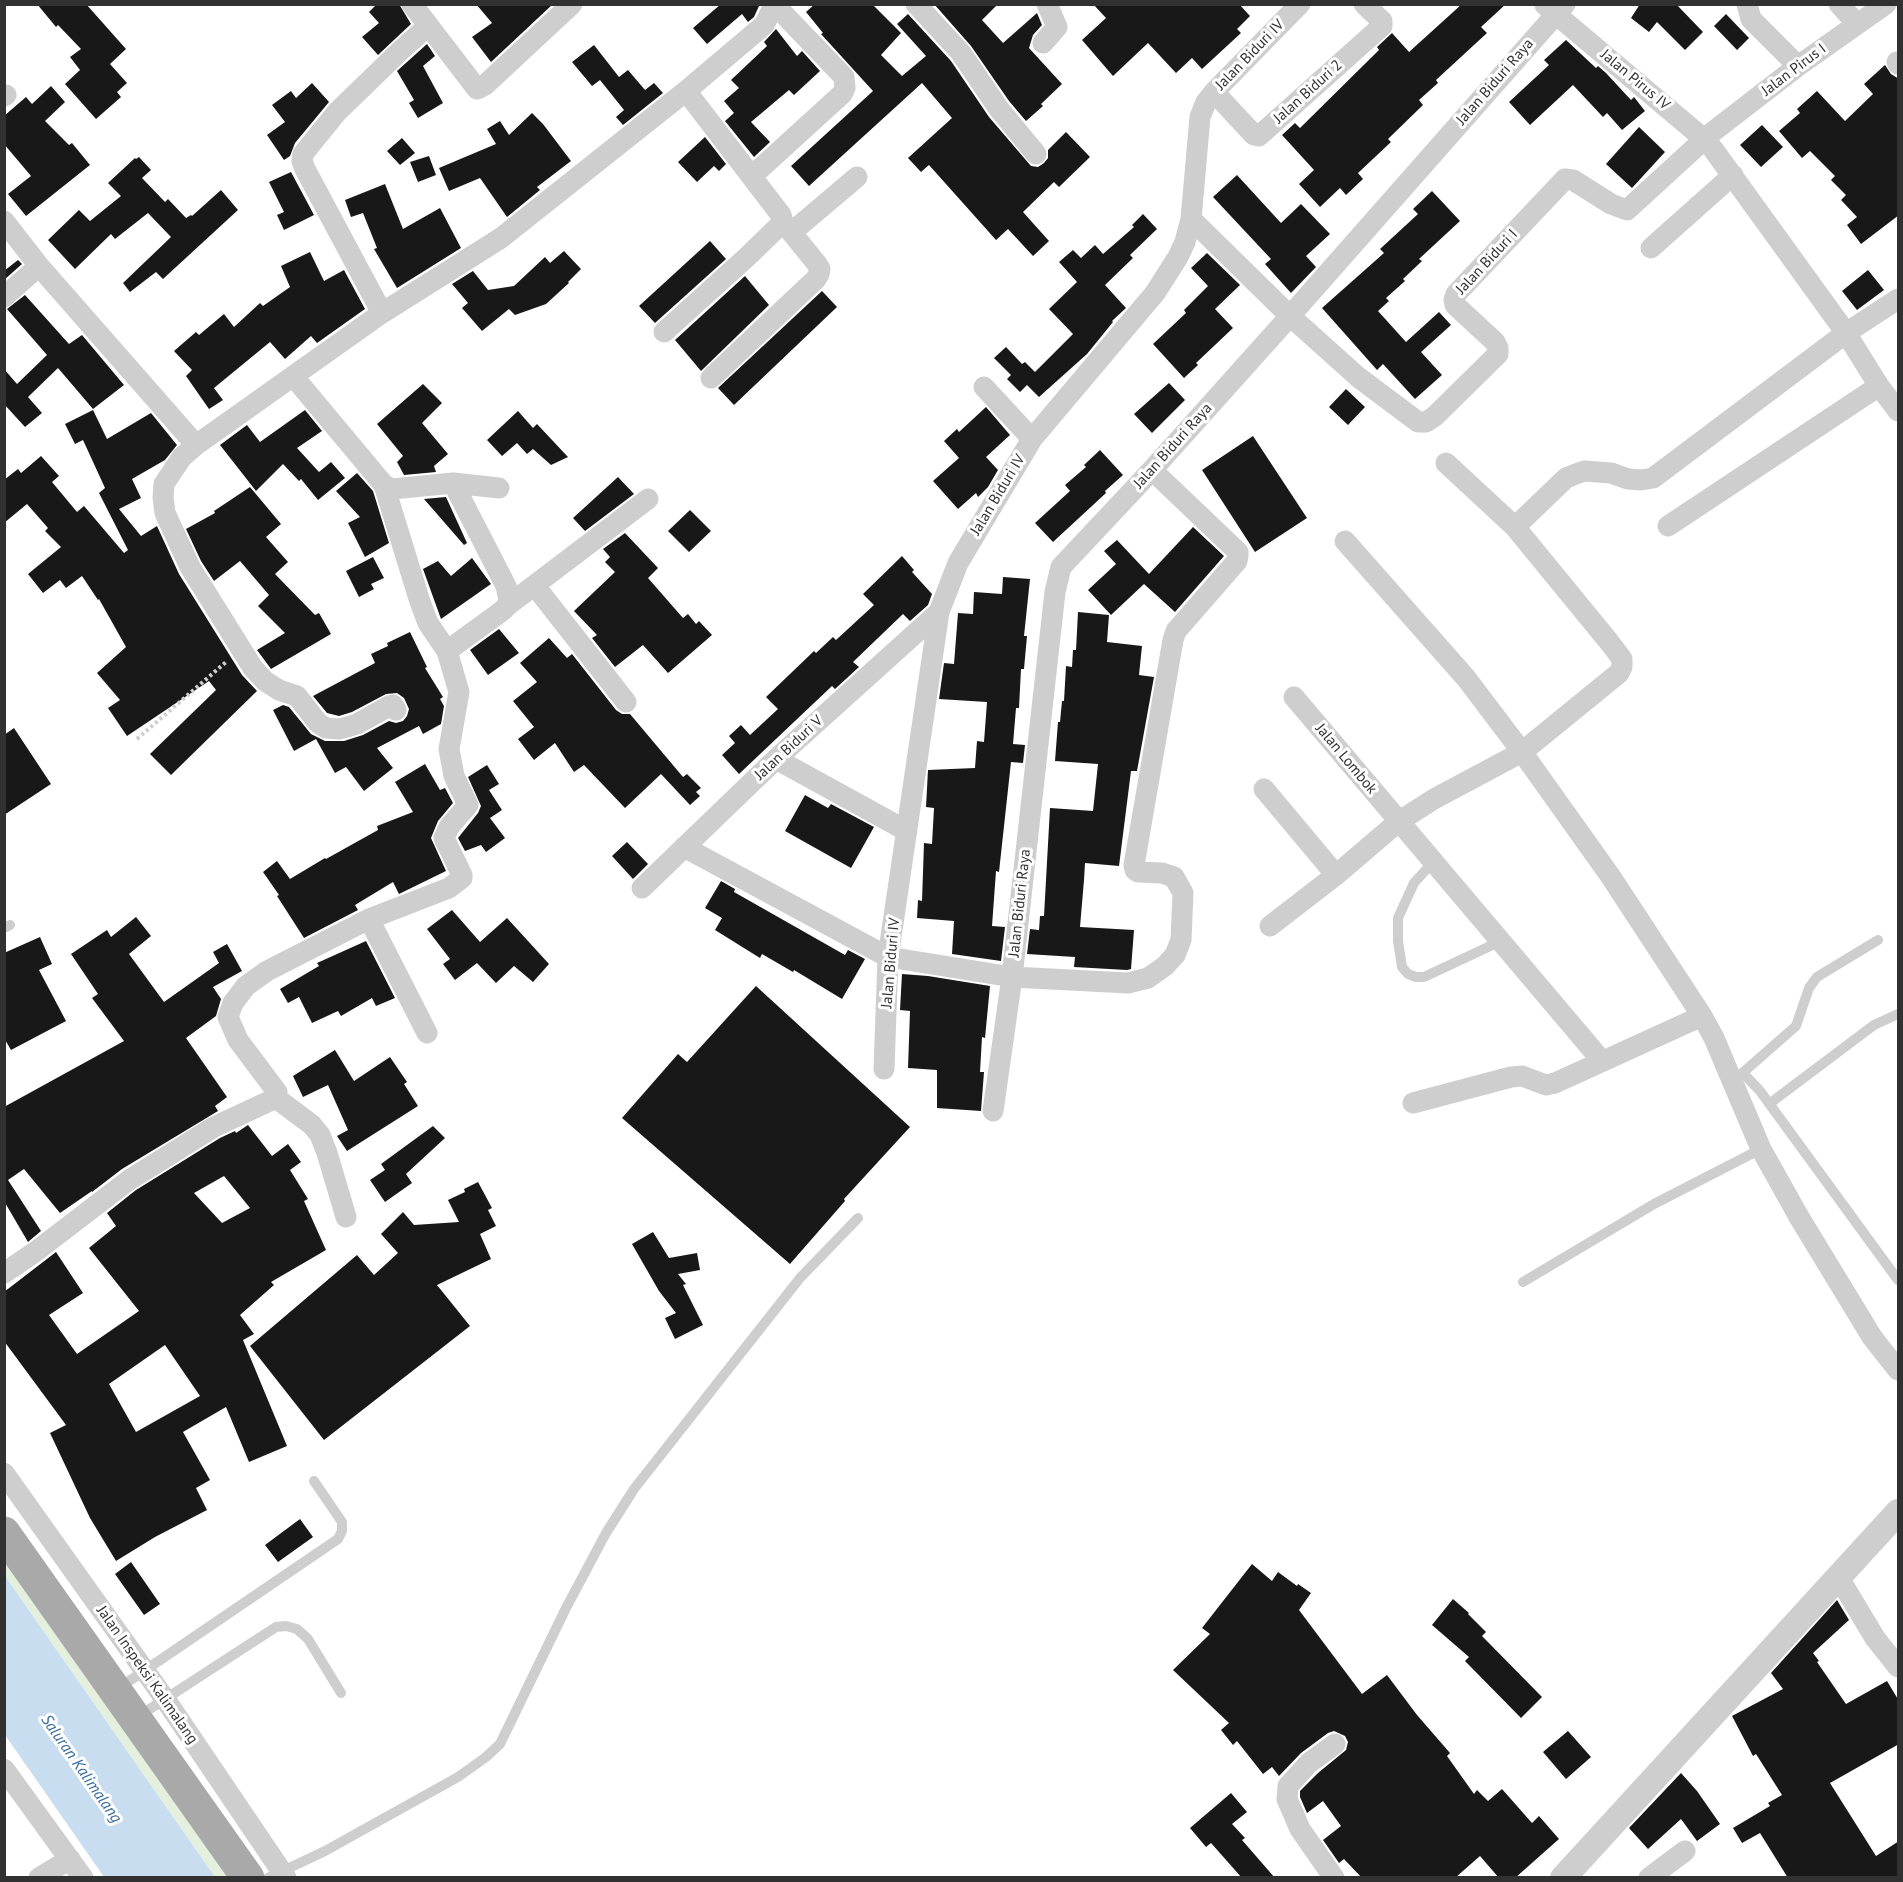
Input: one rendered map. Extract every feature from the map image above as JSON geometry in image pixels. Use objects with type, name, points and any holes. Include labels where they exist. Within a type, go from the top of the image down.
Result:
[{"type":"main road","points":[[4,1533],[248,1878]]},
{"type":"street","points":[[412,4],[477,89],[485,85],[572,4]]},
{"type":"street","points":[[916,4],[961,53],[999,109],[1036,154]]},
{"type":"street","points":[[1043,43],[1057,27],[1047,4]]},
{"type":"street","name":"Jalan Biduri IV","points":[[884,1069],[888,957],[939,612],[958,563],[1032,439],[1155,293],[1178,257],[1191,219],[1200,117],[1206,102],[1300,4]]},
{"type":"street","name":"Jalan Biduri 2","points":[[1214,92],[1254,135],[1259,136],[1382,26],[1382,21],[1364,4]]},
{"type":"street","points":[[1747,4],[1751,19],[1798,66]]},
{"type":"street","points":[[1839,4],[1857,24]]},
{"type":"street","name":"Jalan Pirus I","points":[[1719,156],[1798,66],[1886,4]]},
{"type":"street","points":[[396,710],[393,705],[389,706],[357,724],[340,729],[326,728],[318,723],[297,696],[279,690],[265,681],[253,668],[190,567],[165,513],[163,497],[165,484],[182,457],[382,313],[501,238],[686,91],[764,25],[775,5],[843,77],[845,88],[842,94],[752,176]]},
{"type":"street","name":"Jalan Pirus IV","points":[[1555,7],[1719,156],[1846,333],[1879,386],[1899,411]]},
{"type":"street","name":"Jalan Biduri Raya","points":[[993,1111],[1012,977],[1055,592],[1061,567],[1152,470],[1290,316],[1555,7]]},
{"type":"street","points":[[382,313],[305,169],[302,161],[303,154],[337,112],[428,26]]},
{"type":"street","points":[[686,91],[820,269],[816,279],[711,378]]},
{"type":"street","points":[[1651,248],[1719,156]]},
{"type":"street","name":"Jalan Biduri I","points":[[1290,316],[1367,383],[1418,422],[1426,423],[1498,354],[1495,342],[1455,304],[1454,297],[1565,179],[1573,180],[1611,204],[1628,210],[1719,156]]},
{"type":"street","points":[[664,332],[747,257],[857,177]]},
{"type":"street","points":[[1191,219],[1290,316]]},
{"type":"street","points":[[4,221],[39,266],[196,446]]},
{"type":"street","points":[[4,297],[39,266]]},
{"type":"street","points":[[1515,527],[1566,478],[1584,471],[1611,473],[1628,479],[1653,478],[1846,333],[1899,299]]},
{"type":"street","points":[[276,1098],[277,1092],[238,1040],[228,1017],[229,1010],[246,986],[267,971],[369,919],[449,888],[462,878],[444,838],[449,827],[468,805],[454,776],[449,749],[459,692],[447,651],[428,623],[420,602],[384,485],[293,376]]},
{"type":"street","points":[[1668,526],[1879,386]]},
{"type":"street","points":[[984,387],[1032,439]]},
{"type":"street","points":[[1270,926],[1336,875],[1398,822],[1434,799],[1522,752],[1619,673],[1622,667],[1622,659],[1610,643],[1515,527],[1446,463]]},
{"type":"street","points":[[684,847],[888,957],[1012,977],[1128,983],[1148,978],[1165,966],[1175,955],[1181,940],[1183,893],[1174,877],[1162,873],[1138,872],[1134,865],[1173,640],[1176,632],[1237,561],[1238,552],[1152,470]]},
{"type":"street","points":[[384,485],[392,489],[453,483],[499,488]]},
{"type":"street","points":[[453,483],[506,586],[509,600],[507,606]]},
{"type":"street","points":[[447,651],[648,499]]},
{"type":"street","points":[[1346,542],[1466,678],[1611,877],[1702,1016],[1737,1077],[1761,1149],[1799,1217],[1872,1337],[1899,1370]]},
{"type":"street","points":[[535,586],[626,702]]},
{"type":"street","name":"Jalan Biduri V","points":[[642,888],[776,759],[939,612]]},
{"type":"street","name":"Jalan Lombok","points":[[1294,697],[1602,1061]]},
{"type":"street","points":[[776,759],[907,831]]},
{"type":"street","points":[[1264,789],[1336,875]]},
{"type":"street","points":[[369,919],[427,1034]]},
{"type":"street","points":[[1413,1103],[1511,1077],[1522,1076],[1546,1085],[1555,1083],[1702,1016]]},
{"type":"street","points":[[276,1098],[312,1125],[320,1135],[346,1217]]},
{"type":"street","points":[[4,1273],[129,1180],[214,1127],[276,1098]]},
{"type":"street","name":"Jalan Inspeksi Kalimalang","points":[[4,1473],[165,1699],[279,1875]]},
{"type":"street","points":[[1563,1878],[1899,1512]]},
{"type":"street","points":[[1839,1578],[1875,1638],[1899,1667]]},
{"type":"street","points":[[1334,1878],[1300,1829],[1287,1799],[1288,1786],[1309,1763],[1335,1744]]},
{"type":"street","points":[[4,1769],[83,1878]]},
{"type":"street","points":[[1649,1878],[1685,1851]]},
{"type":"street","points":[[39,1878],[70,1859]]},
{"type":"lane","points":[[1433,862],[1414,883],[1398,918],[1398,942],[1402,967],[1408,974],[1424,977],[1502,941]]},
{"type":"lane","points":[[1878,940],[1817,977],[1809,988],[1796,1026],[1737,1077],[1769,1104],[1899,1280]]},
{"type":"lane","points":[[1769,1104],[1874,1025],[1899,1014]]},
{"type":"lane","points":[[1523,1282],[1654,1204],[1761,1149]]},
{"type":"lane","points":[[279,1875],[458,1777],[501,1744],[566,1608],[606,1533],[634,1489],[794,1287],[858,1218]]},
{"type":"lane","points":[[116,1690],[338,1539],[342,1531],[342,1522],[314,1481]]},
{"type":"lane","points":[[135,1718],[276,1627],[286,1626],[297,1629],[308,1639],[341,1694]]},
{"type":"path","points":[[137,739],[241,649]]},
{"type":"green space","points":[[4,1533],[248,1877],[215,1877],[5,1576]]},
{"type":"water","name":"Saluran Kalimalang","points":[[5,1576],[215,1877],[104,1877],[5,1735]]},
{"type":"building","points":[[37,4],[86,4],[126,49],[110,64],[127,83],[117,92],[121,97],[96,119],[65,84],[80,70],[70,57],[81,49],[58,25],[56,27]]},
{"type":"building","points":[[377,4],[399,4],[411,24],[378,55],[362,37],[379,23],[369,12]]},
{"type":"building","points":[[476,4],[553,4],[491,62],[472,37],[492,23]]},
{"type":"building","points":[[721,4],[758,4],[759,6],[754,17],[748,22],[742,14],[707,44],[693,28]]},
{"type":"building","points":[[815,4],[872,4],[901,33],[881,55],[902,76],[926,56],[897,24],[908,14],[951,61],[989,117],[1031,166],[1038,167],[1044,163],[1048,158],[1048,150],[1066,132],[1090,157],[1059,187],[1054,182],[1023,212],[1049,241],[1033,256],[1008,229],[996,240],[929,165],[921,172],[908,158],[952,118],[922,83],[809,186],[791,166],[873,91],[821,34],[823,33],[806,12]]},
{"type":"building","points":[[934,4],[998,4],[982,20],[1003,43],[1037,13],[1042,25],[1033,35],[1029,48],[1062,84],[1026,121],[1009,101],[971,46]]},
{"type":"building","points":[[1093,4],[1239,4],[1250,16],[1237,29],[1241,33],[1202,69],[1192,58],[1176,73],[1148,43],[1113,76],[1082,40],[1106,18]]},
{"type":"building","points":[[1462,4],[1506,4],[1481,27],[1487,33],[1436,80],[1438,83],[1419,100],[1423,105],[1388,139],[1391,142],[1358,173],[1363,179],[1346,195],[1340,188],[1320,207],[1299,184],[1314,170],[1282,135],[1295,123],[1300,128],[1379,50],[1377,47],[1392,33],[1409,52]]},
{"type":"building","points":[[1640,4],[1676,4],[1703,32],[1685,50],[1657,22],[1649,32],[1631,18]]},
{"type":"building","points":[[1726,14],[1749,38],[1737,50],[1714,26]]},
{"type":"building","points":[[776,29],[797,56],[802,51],[820,71],[794,95],[789,90],[751,122],[770,142],[754,157],[725,121],[734,113],[724,101],[739,88],[731,80],[767,46],[764,42]]},
{"type":"building","points":[[1566,40],[1596,68],[1598,66],[1606,73],[1631,100],[1634,97],[1645,111],[1622,130],[1607,113],[1603,117],[1573,85],[1530,125],[1509,102],[1549,65],[1544,60]]},
{"type":"building","points":[[427,44],[435,56],[423,66],[443,103],[418,118],[409,103],[414,100],[397,71]]},
{"type":"building","points":[[594,45],[619,77],[628,70],[645,90],[654,83],[663,93],[623,125],[616,117],[624,110],[600,80],[592,86],[572,62]]},
{"type":"building","points":[[1885,65],[1891,74],[1899,79],[1899,215],[1861,244],[1847,225],[1857,217],[1841,200],[1846,195],[1831,180],[1835,176],[1810,151],[1802,158],[1779,131],[1800,113],[1797,109],[1817,91],[1845,121],[1873,94],[1864,84]]},
{"type":"building","points":[[312,83],[329,102],[295,143],[290,156],[284,160],[267,135],[285,122],[272,105],[291,91],[296,98]]},
{"type":"building","points":[[51,86],[65,102],[45,121],[69,145],[72,143],[90,165],[26,216],[8,194],[31,176],[4,144],[4,116],[26,97],[32,104]]},
{"type":"building","points":[[532,113],[571,161],[537,187],[540,190],[507,217],[480,178],[449,191],[439,168],[496,144],[487,129],[500,121],[509,135]]},
{"type":"building","points":[[1762,125],[1783,147],[1761,167],[1740,145]]},
{"type":"building","points":[[1639,127],[1665,152],[1632,188],[1606,164]]},
{"type":"building","points":[[705,137],[726,164],[719,171],[714,166],[697,182],[678,162]]},
{"type":"building","points":[[402,138],[415,153],[400,165],[387,151]]},
{"type":"building","points":[[429,156],[436,175],[418,182],[410,162]]},
{"type":"building","points":[[139,157],[151,170],[142,178],[165,202],[168,199],[186,218],[192,216],[221,190],[238,210],[163,279],[156,272],[130,292],[123,283],[171,237],[148,213],[115,239],[111,234],[75,269],[48,240],[79,210],[90,221],[121,196],[108,183],[135,158]]},
{"type":"building","points":[[291,172],[314,215],[284,230],[277,215],[284,212],[269,182]]},
{"type":"building","points":[[1237,175],[1281,223],[1301,204],[1330,234],[1306,256],[1316,267],[1291,293],[1265,264],[1271,259],[1213,197]]},
{"type":"building","points":[[385,184],[403,229],[440,208],[461,248],[397,288],[374,249],[377,248],[363,213],[351,217],[345,200]]},
{"type":"building","points":[[1432,191],[1460,221],[1419,259],[1422,261],[1386,298],[1389,301],[1378,311],[1406,342],[1439,312],[1451,325],[1421,352],[1442,375],[1415,399],[1383,364],[1377,370],[1322,308],[1384,253],[1380,249],[1418,214],[1413,209]]},
{"type":"building","points":[[1143,214],[1157,229],[1130,255],[1133,258],[1105,285],[1126,308],[1112,321],[1087,354],[1039,397],[1027,385],[1020,392],[1007,379],[1011,375],[994,358],[1006,347],[1022,364],[1025,362],[1035,372],[1073,334],[1049,309],[1077,282],[1059,262],[1073,250],[1081,258],[1095,245],[1103,254],[1134,227],[1132,225]]},
{"type":"building","points":[[710,241],[726,259],[655,323],[639,306]]},
{"type":"building","points":[[564,251],[581,269],[546,304],[515,315],[509,309],[482,331],[462,308],[468,303],[452,284],[473,271],[488,290],[514,286],[545,257],[550,263]]},
{"type":"building","points":[[310,252],[324,281],[344,270],[365,309],[317,343],[311,336],[285,359],[270,342],[214,388],[223,400],[209,409],[186,376],[192,370],[174,351],[196,332],[199,335],[224,314],[234,327],[260,303],[263,306],[290,287],[281,266]]},
{"type":"building","points":[[1207,253],[1240,285],[1215,309],[1233,328],[1196,363],[1198,365],[1184,378],[1153,344],[1186,313],[1184,310],[1208,286],[1191,268]]},
{"type":"building","points":[[18,260],[22,264],[4,280],[4,271]]},
{"type":"building","points":[[1868,270],[1884,290],[1857,310],[1842,291]]},
{"type":"building","points":[[745,276],[769,305],[701,371],[675,340]]},
{"type":"building","points":[[822,291],[837,307],[734,405],[718,388]]},
{"type":"building","points":[[25,295],[69,344],[82,335],[124,385],[93,409],[58,368],[28,397],[42,413],[25,427],[4,404],[4,369],[17,384],[47,355],[7,309]]},
{"type":"building","points":[[1169,383],[1185,400],[1152,433],[1134,414]]},
{"type":"building","points":[[423,384],[442,403],[422,423],[448,454],[434,466],[436,472],[404,475],[397,462],[403,456],[377,424]]},
{"type":"building","points":[[1346,389],[1365,407],[1348,425],[1329,407]]},
{"type":"building","points":[[986,407],[1010,435],[986,457],[998,470],[988,487],[978,497],[976,493],[958,509],[933,481],[959,458],[944,441],[957,429],[959,432]]},
{"type":"building","points":[[93,410],[107,439],[151,413],[177,445],[165,460],[132,479],[141,498],[119,509],[141,536],[157,526],[179,574],[242,675],[257,691],[171,775],[150,754],[216,690],[209,681],[127,736],[108,708],[120,700],[97,673],[126,647],[99,599],[82,576],[66,588],[60,580],[43,593],[28,574],[61,547],[45,531],[48,528],[27,504],[4,523],[4,480],[18,469],[21,473],[41,456],[59,476],[52,482],[77,512],[84,506],[124,553],[128,550],[99,493],[105,488],[83,440],[75,444],[65,424]]},
{"type":"building","points":[[305,410],[322,431],[297,448],[319,472],[331,462],[345,478],[318,500],[301,479],[299,481],[283,464],[256,491],[220,445],[247,425],[260,442]]},
{"type":"building","points":[[518,411],[533,428],[537,424],[568,457],[551,465],[533,449],[527,454],[517,443],[502,456],[487,440]]},
{"type":"building","points":[[1253,436],[1307,518],[1255,552],[1202,470]]},
{"type":"building","points":[[1100,450],[1123,475],[1053,542],[1035,523],[1070,491],[1065,485],[1086,467],[1084,465]]},
{"type":"building","points":[[357,473],[373,491],[389,543],[365,557],[348,523],[360,517],[336,491]]},
{"type":"building","points":[[618,477],[634,494],[585,531],[573,518]]},
{"type":"building","points":[[250,487],[281,524],[266,537],[288,562],[275,574],[315,615],[319,613],[331,634],[271,669],[257,650],[285,633],[258,606],[269,595],[240,561],[214,581],[201,561],[186,529],[215,513],[214,511]]},
{"type":"building","points":[[446,497],[467,543],[464,545],[424,499]]},
{"type":"building","points":[[690,510],[711,531],[689,552],[668,531]]},
{"type":"building","points":[[1193,527],[1224,556],[1175,612],[1144,584],[1111,615],[1088,590],[1116,564],[1104,551],[1117,540],[1149,574]]},
{"type":"building","points":[[625,533],[658,568],[648,578],[683,618],[688,614],[696,624],[699,621],[712,635],[668,673],[643,645],[615,667],[592,638],[597,635],[574,611],[615,572],[605,562],[610,557],[603,549]]},
{"type":"building","points":[[902,556],[914,570],[912,572],[932,594],[928,605],[910,621],[903,614],[853,662],[859,667],[835,689],[832,686],[739,774],[722,755],[735,743],[729,736],[741,725],[750,735],[778,709],[766,697],[814,651],[816,653],[833,637],[836,640],[874,605],[863,594]]},
{"type":"building","points":[[373,557],[384,578],[371,584],[374,589],[359,597],[346,571]]},
{"type":"building","points":[[472,558],[491,584],[441,619],[423,569],[438,561],[451,576]]},
{"type":"building","points":[[1003,577],[1030,579],[1024,636],[1027,636],[1024,669],[1021,669],[1019,708],[1016,708],[1013,744],[1025,745],[1023,763],[1011,762],[999,872],[996,871],[992,926],[1005,927],[1001,961],[952,954],[954,921],[917,918],[918,900],[922,901],[924,843],[932,844],[934,808],[926,807],[928,770],[975,768],[977,741],[984,742],[987,702],[939,699],[944,663],[954,664],[958,613],[973,614],[974,592],[1002,594]]},
{"type":"building","points":[[1078,612],[1109,615],[1107,642],[1142,646],[1139,675],[1154,677],[1137,771],[1131,771],[1119,866],[1085,863],[1080,927],[1134,930],[1131,969],[1127,970],[1074,967],[1075,957],[1027,954],[1030,929],[1039,930],[1040,916],[1044,916],[1050,808],[1093,811],[1098,764],[1055,761],[1058,722],[1060,722],[1062,701],[1064,701],[1066,666],[1072,667],[1073,650],[1076,650]]},
{"type":"building","points":[[499,629],[519,653],[488,675],[470,650]]},
{"type":"building","points":[[410,632],[427,667],[425,668],[443,697],[440,699],[444,706],[441,724],[423,734],[419,726],[377,748],[393,768],[364,791],[346,767],[335,773],[316,739],[294,751],[273,710],[283,705],[289,707],[311,734],[325,741],[344,741],[363,735],[389,721],[396,723],[403,721],[409,709],[404,698],[397,693],[386,694],[352,712],[339,716],[327,713],[313,696],[375,663],[371,654]]},
{"type":"building","points":[[549,638],[567,658],[572,654],[616,710],[622,714],[630,714],[683,777],[687,774],[701,788],[696,792],[700,796],[690,805],[661,774],[625,808],[584,765],[574,772],[555,743],[534,760],[518,739],[534,727],[513,701],[537,682],[520,663]]},
{"type":"building","points":[[14,728],[51,784],[4,815],[4,735]]},
{"type":"building","points":[[425,764],[440,790],[445,788],[453,803],[438,821],[431,838],[446,871],[399,894],[393,882],[355,905],[358,910],[304,938],[263,872],[277,861],[290,879],[378,830],[377,826],[413,812],[395,782]]},
{"type":"building","points":[[487,765],[499,784],[489,790],[502,810],[490,818],[505,838],[486,852],[481,845],[465,851],[458,838],[481,806],[468,777]]},
{"type":"building","points":[[805,795],[828,808],[831,804],[874,827],[851,868],[785,831]]},
{"type":"building","points":[[627,842],[648,864],[633,879],[612,856]]},
{"type":"building","points":[[721,881],[735,889],[734,892],[845,955],[848,950],[865,959],[842,999],[762,954],[760,958],[715,930],[722,918],[705,908]]},
{"type":"building","points":[[452,910],[480,942],[507,918],[549,964],[533,982],[514,966],[496,983],[477,963],[455,980],[443,964],[450,959],[427,929]]},
{"type":"building","points":[[136,917],[151,936],[129,954],[164,1002],[219,963],[213,952],[227,944],[242,971],[213,987],[221,999],[216,1016],[186,1038],[227,1097],[215,1106],[218,1111],[122,1169],[60,1213],[24,1169],[8,1180],[41,1231],[28,1242],[4,1201],[4,1107],[124,1041],[92,998],[98,994],[71,954],[107,930],[111,937]]},
{"type":"building","points":[[40,937],[52,964],[39,970],[66,1021],[11,1050],[4,1038],[4,953]]},
{"type":"building","points":[[366,941],[395,998],[376,1006],[372,998],[341,1016],[338,1011],[312,1023],[299,997],[288,1003],[280,989],[319,966],[317,963]]},
{"type":"building","points":[[902,974],[990,986],[985,1038],[982,1037],[980,1072],[984,1072],[981,1111],[937,1108],[937,1070],[908,1068],[910,1011],[900,1010]]},
{"type":"building","points":[[756,986],[910,1127],[844,1199],[845,1201],[790,1264],[622,1118],[678,1054],[687,1062]]},
{"type":"building","points":[[335,1050],[354,1081],[390,1057],[407,1082],[404,1084],[418,1106],[347,1151],[337,1136],[348,1130],[328,1085],[303,1097],[293,1076]]},
{"type":"building","points":[[248,1125],[272,1156],[288,1144],[301,1162],[290,1170],[308,1199],[304,1201],[326,1250],[271,1282],[274,1285],[240,1315],[254,1334],[243,1340],[287,1446],[249,1462],[226,1407],[183,1432],[210,1480],[196,1488],[207,1510],[155,1537],[116,1561],[90,1518],[50,1433],[66,1425],[4,1341],[4,1292],[56,1252],[83,1293],[49,1315],[77,1354],[139,1311],[89,1248],[116,1226],[107,1213],[136,1190],[220,1138],[235,1131],[236,1133]],"holes":[[[224,1176],[250,1208],[222,1223],[194,1193]],[[165,1345],[200,1396],[136,1432],[109,1384]]]},
{"type":"building","points":[[433,1126],[445,1138],[406,1174],[412,1183],[385,1202],[370,1180],[385,1170],[381,1164]]},
{"type":"building","points":[[478,1182],[492,1208],[488,1210],[496,1226],[480,1234],[491,1259],[437,1285],[470,1326],[324,1440],[250,1346],[357,1255],[374,1275],[398,1253],[381,1234],[403,1212],[414,1225],[459,1222],[448,1200],[465,1192],[464,1189]]},
{"type":"building","points":[[653,1232],[669,1258],[697,1253],[700,1270],[678,1274],[686,1284],[683,1285],[703,1325],[675,1339],[665,1318],[676,1313],[659,1291],[632,1244]]},
{"type":"building","points":[[300,1519],[313,1537],[278,1562],[265,1545]]},
{"type":"building","points":[[131,1562],[160,1604],[144,1615],[115,1574]]},
{"type":"building","points":[[1252,1564],[1272,1581],[1278,1572],[1311,1593],[1299,1610],[1362,1694],[1387,1675],[1450,1753],[1447,1756],[1474,1794],[1477,1790],[1488,1801],[1502,1789],[1532,1823],[1539,1816],[1559,1839],[1515,1878],[1499,1878],[1480,1856],[1455,1878],[1362,1878],[1344,1859],[1339,1863],[1323,1840],[1341,1826],[1323,1801],[1307,1813],[1300,1797],[1300,1791],[1346,1750],[1348,1742],[1345,1736],[1334,1731],[1328,1733],[1301,1753],[1279,1776],[1272,1767],[1263,1774],[1237,1741],[1233,1745],[1221,1730],[1229,1723],[1173,1670],[1210,1634],[1202,1628]]},
{"type":"building","points":[[1453,1599],[1486,1632],[1482,1636],[1542,1697],[1521,1718],[1465,1661],[1469,1657],[1432,1625]]},
{"type":"building","points":[[1837,1600],[1849,1620],[1813,1653],[1846,1704],[1887,1681],[1899,1701],[1899,1744],[1830,1783],[1876,1856],[1899,1841],[1899,1878],[1788,1878],[1760,1833],[1742,1843],[1733,1828],[1770,1806],[1768,1803],[1782,1795],[1756,1754],[1753,1756],[1732,1716],[1783,1689],[1771,1673]]},
{"type":"building","points":[[1568,1731],[1591,1757],[1566,1779],[1543,1752]]},
{"type":"building","points":[[1681,1773],[1720,1824],[1697,1841],[1681,1819],[1648,1849],[1629,1828]]},
{"type":"building","points":[[1231,1793],[1247,1812],[1232,1824],[1245,1838],[1242,1840],[1275,1878],[1242,1878],[1211,1843],[1206,1847],[1190,1828]]}]
